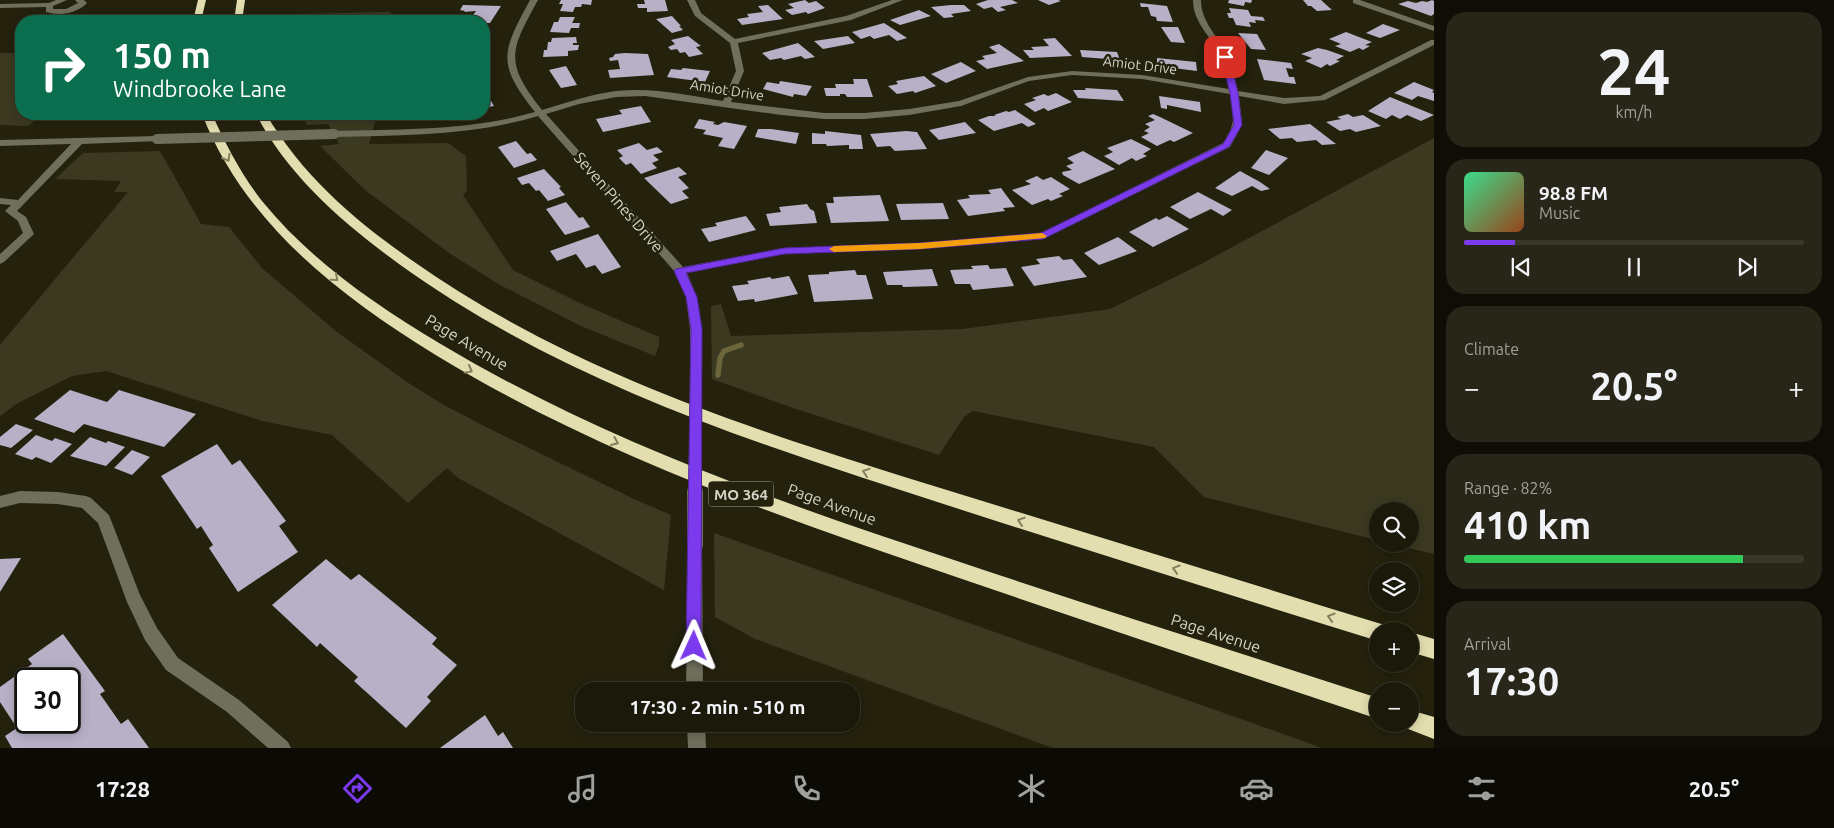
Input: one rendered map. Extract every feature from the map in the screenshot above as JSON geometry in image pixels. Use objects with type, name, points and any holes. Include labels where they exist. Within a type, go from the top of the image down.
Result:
[{"type":"highway","points":[[198,15],[202,0]]},
{"type":"highway","points":[[239,15],[241,0]]},
{"type":"highway","name":"Page Avenue","points":[[210,120],[225,155],[242,182],[287,234],[316,262],[351,292],[390,319],[459,364],[513,394],[639,453],[784,510],[987,580],[1369,706]]},
{"type":"highway","name":"Page Avenue","points":[[265,120],[284,150],[312,184],[350,221],[384,248],[453,296],[507,327],[587,366],[663,399],[728,424],[879,476],[1369,629]]},
{"type":"highway","points":[[1419,645],[1434,649]]},
{"type":"highway","points":[[1419,723],[1434,728]]},
{"type":"street","points":[[0,6],[50,5],[63,0]]},
{"type":"street","points":[[50,5],[48,8],[52,11],[63,11],[81,5],[83,2],[79,0]]},
{"type":"street","name":"Seven Pines Drive","points":[[534,0],[517,37],[512,54],[512,70],[523,91],[540,113],[680,271],[692,297],[696,329],[695,682]]},
{"type":"street","points":[[692,0],[698,14],[734,42],[740,71],[726,103]]},
{"type":"street","points":[[734,42],[848,18],[900,0]]},
{"type":"street","points":[[680,271],[784,251],[920,246],[1043,236],[1226,145],[1238,125],[1234,93],[1225,57],[1203,21],[1196,5],[1197,0]]},
{"type":"street","points":[[1356,1],[1434,29]]},
{"type":"street","name":"Amiot Drive","points":[[0,143],[448,131],[476,128],[520,119],[577,102],[616,94],[645,93],[781,112],[824,116],[864,116],[909,112],[960,103],[1028,79],[1072,73],[1142,77],[1284,101],[1322,98],[1434,42]]},
{"type":"street","points":[[0,220],[20,203],[79,141]]},
{"type":"street","points":[[0,201],[20,203]]},
{"type":"street","points":[[0,260],[29,234],[22,219],[10,212]]},
{"type":"street","points":[[0,502],[20,497],[58,498],[86,502],[104,520],[133,597],[151,634],[172,664],[233,706],[282,748]]},
{"type":"street","points":[[696,732],[697,748]]},
{"type":"shaded area","points":[[389,12],[393,15],[296,15]]},
{"type":"shaded area","points":[[0,53],[15,53],[15,120],[35,120],[29,126],[0,125]]},
{"type":"shaded area","points":[[304,120],[375,120],[369,144],[448,143],[466,156],[467,191],[463,195],[513,270],[584,305],[659,337],[659,345],[655,356],[581,326],[500,285],[449,253],[365,190],[320,146],[339,144],[328,124],[307,125]]},
{"type":"shaded area","points":[[1434,138],[1434,554],[1419,550],[1419,502],[1369,502],[1369,538],[1204,497],[1154,447],[973,411],[964,417],[939,455],[793,408],[712,379],[711,306],[721,304],[731,336],[963,329],[1110,309],[1199,265]]},
{"type":"shaded area","points":[[160,151],[201,224],[229,227],[262,268],[337,332],[407,382],[442,404],[490,429],[671,515],[664,590],[458,478],[447,468],[408,503],[332,435],[262,421],[106,371],[72,376],[18,403],[0,416],[0,345],[128,192],[114,192],[121,181],[55,179],[83,153]]},
{"type":"shaded area","points":[[714,533],[1322,748],[1053,748],[755,639],[715,617]]},
{"type":"building","points":[[561,0],[592,0],[591,5],[582,4],[581,7],[575,7],[573,12],[560,11],[563,4],[559,4]]},
{"type":"building","points":[[644,0],[665,0],[668,11],[647,12],[647,8],[638,8],[637,4],[645,4]]},
{"type":"building","points":[[805,0],[809,3],[816,1],[825,8],[808,14],[806,12],[792,15],[785,10],[794,8],[788,4]]},
{"type":"building","points":[[988,0],[1012,0],[1018,3],[1000,7],[1006,10],[998,12],[992,7],[984,9],[976,4]]},
{"type":"building","points":[[1038,0],[1058,0],[1061,1],[1049,5]]},
{"type":"building","points":[[1229,0],[1252,0],[1251,3],[1245,2],[1244,6],[1228,3]]},
{"type":"building","points":[[1303,0],[1321,0],[1332,10],[1317,11],[1308,6]]},
{"type":"building","points":[[1408,1],[1416,3],[1434,1],[1434,14],[1431,16],[1398,4]]},
{"type":"building","points":[[1140,3],[1167,6],[1173,22],[1157,21],[1156,17],[1151,16],[1148,7],[1141,7]]},
{"type":"building","points":[[463,5],[501,6],[490,23],[490,15],[473,15],[476,11],[464,12],[460,10]]},
{"type":"building","points":[[768,5],[783,19],[742,25],[737,19],[749,17],[747,14],[763,12],[758,6]]},
{"type":"building","points":[[964,5],[971,11],[951,14],[954,17],[944,18],[931,7]]},
{"type":"building","points":[[1229,8],[1248,10],[1251,16],[1263,17],[1265,21],[1255,20],[1256,23],[1249,22],[1251,27],[1236,25],[1233,18],[1229,18],[1227,13],[1231,13]]},
{"type":"building","points":[[919,10],[931,16],[900,25],[890,20]]},
{"type":"building","points":[[672,16],[683,30],[672,33],[656,19]]},
{"type":"building","points":[[560,17],[575,17],[572,23],[580,23],[579,28],[571,28],[569,33],[550,32],[554,22],[558,22]]},
{"type":"building","points":[[884,23],[907,38],[897,41],[889,35],[874,39],[870,36],[861,39],[852,32]]},
{"type":"building","points":[[1383,24],[1400,30],[1380,38],[1366,33]]},
{"type":"building","points":[[1161,27],[1178,27],[1185,43],[1171,42]]},
{"type":"building","points":[[1346,32],[1372,42],[1365,45],[1370,46],[1363,50],[1359,48],[1350,52],[1335,46],[1341,44],[1329,39]]},
{"type":"building","points":[[1238,33],[1257,34],[1266,50],[1251,49]]},
{"type":"building","points":[[688,36],[701,46],[696,47],[703,54],[689,57],[685,52],[680,53],[677,49],[671,50],[668,47],[675,44],[671,40]]},
{"type":"building","points":[[848,36],[855,43],[823,49],[814,41]]},
{"type":"building","points":[[576,37],[577,43],[573,43],[573,45],[579,45],[578,50],[568,51],[568,56],[543,57],[544,50],[547,50],[548,42],[551,42],[552,38]]},
{"type":"building","points":[[1055,38],[1072,56],[1030,58],[1023,50],[1034,50],[1031,47],[1049,46],[1043,39]]},
{"type":"building","points":[[798,43],[815,57],[805,59],[801,56],[784,60],[781,58],[770,60],[762,53]]},
{"type":"building","points":[[999,44],[1024,61],[987,69],[976,61],[985,59],[982,56],[997,53],[989,47]]},
{"type":"building","points":[[1318,48],[1344,56],[1336,60],[1340,61],[1330,66],[1327,64],[1321,68],[1305,61],[1312,58],[1301,54]]},
{"type":"building","points":[[1080,50],[1117,52],[1120,60],[1082,57]]},
{"type":"building","points":[[615,54],[648,54],[654,75],[610,78],[608,70],[620,69],[618,60],[610,61],[609,58]]},
{"type":"building","points":[[1157,58],[1196,62],[1197,71],[1157,66]]},
{"type":"building","points":[[1257,59],[1291,63],[1293,69],[1286,68],[1289,77],[1294,77],[1296,84],[1264,80]]},
{"type":"building","points":[[961,62],[976,71],[946,83],[931,74]]},
{"type":"building","points":[[566,66],[577,85],[561,88],[549,70]]},
{"type":"building","points":[[683,68],[710,71],[705,82],[667,77],[671,69],[681,70]]},
{"type":"building","points":[[924,76],[936,86],[915,93],[913,91],[897,94],[888,86],[898,84],[896,81]]},
{"type":"building","points":[[853,79],[867,79],[873,97],[847,97],[845,94],[826,96],[824,88],[836,88],[835,84],[854,84]]},
{"type":"building","points":[[780,81],[812,86],[806,96],[794,94],[793,97],[763,89],[767,82],[779,84]]},
{"type":"building","points":[[1414,82],[1434,90],[1432,92],[1434,93],[1434,101],[1418,96],[1412,100],[1394,93]]},
{"type":"building","points":[[1085,88],[1117,90],[1124,101],[1078,98],[1073,90],[1086,90]]},
{"type":"building","points":[[1056,93],[1072,102],[1048,111],[1044,108],[1035,112],[1024,104],[1036,100],[1032,98]]},
{"type":"building","points":[[1159,96],[1200,102],[1201,112],[1167,105],[1167,109],[1161,108]]},
{"type":"building","points":[[1390,97],[1434,115],[1421,121],[1407,115],[1400,119],[1392,115],[1386,119],[1368,111]]},
{"type":"building","points":[[641,106],[651,122],[603,132],[596,119],[622,114],[619,110]]},
{"type":"building","points":[[1015,110],[1036,124],[1028,127],[1022,123],[994,131],[978,120],[989,116],[996,116],[994,115],[1006,111]]},
{"type":"building","points":[[1153,114],[1193,133],[1174,142],[1170,140],[1157,146],[1141,137],[1149,133],[1144,131],[1150,127],[1145,124],[1155,120],[1148,116]]},
{"type":"building","points":[[1348,114],[1353,117],[1363,115],[1381,126],[1356,132],[1350,129],[1340,131],[1326,122],[1341,119],[1337,117]]},
{"type":"building","points":[[699,119],[715,122],[713,124],[718,125],[724,122],[747,126],[734,149],[718,146],[723,138],[703,134],[706,130],[694,128]]},
{"type":"building","points":[[965,122],[976,133],[939,140],[929,130]]},
{"type":"building","points":[[1310,124],[1336,144],[1322,145],[1316,140],[1297,142],[1292,138],[1280,139],[1268,129]]},
{"type":"building","points":[[758,129],[799,133],[796,144],[755,137]]},
{"type":"building","points":[[825,131],[861,135],[863,149],[849,149],[849,145],[827,146],[826,144],[812,144],[812,133],[825,134]]},
{"type":"building","points":[[917,132],[927,149],[895,151],[890,146],[877,147],[870,134]]},
{"type":"building","points":[[1131,139],[1151,149],[1143,154],[1147,156],[1136,161],[1132,158],[1119,165],[1104,156],[1113,152],[1107,148]]},
{"type":"building","points":[[516,141],[527,154],[531,153],[537,160],[514,168],[498,147]]},
{"type":"building","points":[[639,143],[647,150],[657,147],[663,152],[653,155],[659,160],[652,163],[657,168],[641,174],[631,163],[626,165],[619,158],[623,156],[617,150]]},
{"type":"building","points":[[1266,150],[1288,158],[1269,175],[1251,168]]},
{"type":"building","points":[[1083,151],[1115,169],[1079,184],[1063,175],[1062,172],[1072,170],[1066,166],[1074,163],[1067,158]]},
{"type":"building","points":[[679,167],[687,174],[678,177],[689,188],[682,191],[689,198],[671,204],[644,178]]},
{"type":"building","points":[[544,169],[561,187],[559,188],[565,195],[548,201],[539,190],[536,191],[529,183],[522,185],[517,178]]},
{"type":"building","points":[[1240,171],[1270,189],[1261,191],[1252,186],[1232,196],[1215,188]]},
{"type":"building","points":[[1037,176],[1043,180],[1051,177],[1070,189],[1059,194],[1063,196],[1032,205],[1012,190],[1031,184],[1025,181]]},
{"type":"building","points":[[1001,188],[1015,207],[1003,208],[1005,211],[968,216],[957,200],[970,198],[968,195],[991,194],[988,190]]},
{"type":"building","points":[[1198,192],[1232,210],[1223,216],[1211,209],[1190,219],[1170,207]]},
{"type":"building","points":[[880,195],[889,221],[831,223],[826,203],[834,203],[833,197]]},
{"type":"building","points":[[566,202],[579,218],[583,217],[590,227],[565,235],[546,209]]},
{"type":"building","points":[[943,203],[949,219],[901,220],[896,204]]},
{"type":"building","points":[[807,204],[814,211],[817,223],[770,226],[766,214],[781,212],[779,207]]},
{"type":"building","points":[[746,216],[756,230],[709,242],[701,229],[717,226],[715,223]]},
{"type":"building","points":[[1167,216],[1189,229],[1153,247],[1129,232],[1156,218],[1159,220]]},
{"type":"building","points":[[598,234],[621,267],[602,274],[595,265],[586,268],[576,254],[557,261],[550,251]]},
{"type":"building","points":[[1118,237],[1137,251],[1099,265],[1084,253]]},
{"type":"building","points":[[1059,256],[1063,260],[1072,259],[1087,277],[1034,286],[1021,267],[1040,264],[1036,259]]},
{"type":"building","points":[[988,265],[990,269],[1006,268],[1014,286],[973,290],[970,284],[955,284],[950,270],[973,269],[971,266]]},
{"type":"building","points":[[932,269],[938,286],[903,287],[902,285],[887,285],[883,272]]},
{"type":"building","points":[[855,270],[857,275],[866,275],[873,299],[814,302],[808,275]]},
{"type":"building","points":[[789,276],[798,294],[755,302],[754,299],[738,301],[732,286],[749,284],[747,281]]},
{"type":"building","points":[[70,390],[107,402],[119,390],[196,414],[164,447],[84,424],[74,433],[34,419]]},
{"type":"building","points":[[16,424],[33,430],[11,448],[0,445],[0,437]]},
{"type":"building","points":[[36,435],[52,441],[55,438],[72,444],[51,463],[36,457],[32,460],[15,454]]},
{"type":"building","points":[[90,437],[125,447],[106,466],[70,456]]},
{"type":"building","points":[[217,444],[232,465],[240,460],[286,521],[279,526],[298,552],[238,592],[209,548],[213,545],[201,526],[197,529],[161,476]]},
{"type":"building","points":[[132,450],[150,457],[132,475],[114,468]]},
{"type":"building","points":[[21,558],[0,592],[0,559]]},
{"type":"building","points":[[326,559],[351,580],[359,574],[437,638],[432,644],[457,665],[427,697],[431,701],[406,728],[354,681],[358,677],[320,643],[317,647],[272,605]]},
{"type":"building","points":[[63,634],[105,691],[100,694],[121,724],[128,719],[149,748],[12,748],[5,736],[15,729],[15,733],[80,733],[80,668],[26,668],[32,664],[28,659]]},
{"type":"building","points":[[15,676],[15,725],[0,702],[0,687]]},
{"type":"building","points":[[485,715],[498,736],[503,732],[513,748],[440,748]]},
{"type":"waterway","points":[[718,375],[720,358],[724,351],[741,345]]},
{"type":"slow traffic","points":[[834,249],[920,246],[1042,236]]},
{"type":"route","points":[[694,646],[696,329],[692,297],[680,271],[784,251],[920,246],[1043,236],[1226,145],[1238,125],[1234,93],[1225,57]]}]
